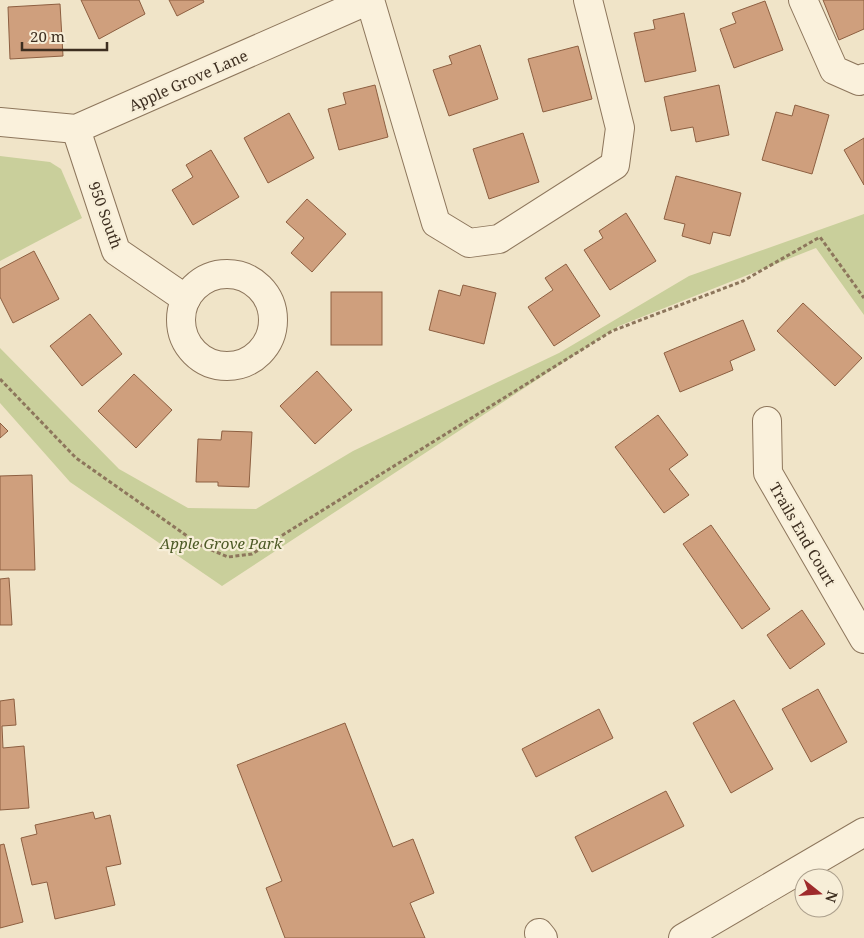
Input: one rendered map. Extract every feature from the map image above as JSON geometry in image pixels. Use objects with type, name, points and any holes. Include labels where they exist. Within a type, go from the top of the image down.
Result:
[{"type":"street","points":[[370,0],[436,223],[469,243],[499,239],[615,165],[620,128],[588,0]]},
{"type":"street","name":"Apple Grove Lane","points":[[0,122],[76,129],[370,0]]},
{"type":"street","points":[[803,0],[834,70],[859,81],[864,78]]},
{"type":"street","name":"950 South","points":[[76,129],[116,251],[186,299]]},
{"type":"street","name":"Trails End Court","points":[[766,421],[768,473],[864,639]]},
{"type":"street","points":[[683,938],[864,832]]},
{"type":"path","points":[[0,379],[76,458],[200,544],[228,557],[252,554],[612,331],[742,281],[820,238],[864,298]]},
{"type":"green space","points":[[0,156],[50,162],[61,169],[82,218],[0,261]]},
{"type":"green space","name":"Apple Grove Park","points":[[864,214],[864,315],[816,248],[619,326],[222,586],[70,482],[0,403],[0,348],[119,469],[188,508],[256,509],[353,451],[559,353],[689,276]]},
{"type":"building","points":[[81,0],[139,0],[145,14],[99,39]]},
{"type":"building","points":[[169,0],[203,0],[204,2],[177,16]]},
{"type":"building","points":[[823,0],[864,0],[864,29],[839,40]]},
{"type":"building","points":[[765,1],[783,50],[734,68],[720,29],[736,23],[732,13]]},
{"type":"building","points":[[60,4],[63,56],[10,59],[8,7]]},
{"type":"building","points":[[684,13],[696,71],[645,82],[634,33],[655,29],[653,20]]},
{"type":"building","points":[[480,45],[498,99],[449,116],[433,70],[452,64],[449,56]]},
{"type":"building","points":[[578,46],[592,99],[543,112],[528,59]]},
{"type":"building","points":[[375,85],[388,137],[339,150],[328,109],[346,104],[343,93]]},
{"type":"building","points":[[719,85],[729,135],[696,142],[693,127],[671,131],[664,97]]},
{"type":"building","points":[[795,105],[829,115],[812,174],[762,160],[776,112],[792,116]]},
{"type":"building","points":[[289,113],[314,158],[268,183],[244,138]]},
{"type":"building","points":[[523,133],[539,182],[489,199],[473,149]]},
{"type":"building","points":[[864,138],[864,185],[844,150]]},
{"type":"building","points":[[211,150],[239,197],[193,225],[172,190],[193,177],[186,165]]},
{"type":"building","points":[[676,176],[741,193],[730,236],[713,232],[710,244],[682,236],[685,224],[664,219]]},
{"type":"building","points":[[307,199],[346,234],[312,272],[291,253],[304,238],[286,222]]},
{"type":"building","points":[[626,213],[656,261],[610,290],[584,250],[603,238],[599,231]]},
{"type":"building","points":[[34,251],[59,299],[13,323],[0,297],[0,269]]},
{"type":"building","points":[[566,264],[600,316],[554,346],[528,307],[553,290],[545,278]]},
{"type":"building","points":[[463,285],[496,293],[484,344],[429,330],[439,290],[460,296]]},
{"type":"building","points":[[331,292],[382,292],[382,345],[331,345]]},
{"type":"building","points":[[803,303],[862,358],[835,386],[777,331]]},
{"type":"building","points":[[90,314],[122,354],[82,386],[50,346]]},
{"type":"building","points":[[743,320],[755,350],[730,361],[733,370],[680,392],[664,353]]},
{"type":"building","points":[[317,371],[352,410],[315,444],[280,406]]},
{"type":"building","points":[[134,374],[172,410],[136,448],[98,411]]},
{"type":"building","points":[[658,415],[688,455],[669,469],[689,495],[664,513],[615,447]]},
{"type":"building","points":[[0,423],[8,431],[0,438]]},
{"type":"building","points":[[222,431],[252,432],[249,487],[218,486],[218,482],[196,482],[198,439],[221,440]]},
{"type":"building","points":[[32,475],[35,570],[0,570],[0,476]]},
{"type":"building","points":[[711,525],[770,609],[742,629],[683,544]]},
{"type":"building","points":[[9,578],[12,625],[0,625],[0,579]]},
{"type":"building","points":[[802,610],[825,644],[790,669],[767,635]]},
{"type":"building","points":[[818,689],[847,742],[811,762],[782,709]]},
{"type":"building","points":[[14,699],[16,725],[2,726],[3,748],[24,746],[29,808],[0,810],[0,701]]},
{"type":"building","points":[[734,700],[773,769],[731,793],[693,723]]},
{"type":"building","points":[[599,709],[613,738],[536,777],[522,749]]},
{"type":"building","points":[[345,723],[393,847],[413,839],[434,893],[410,903],[425,938],[285,938],[266,888],[282,881],[237,765]]},
{"type":"building","points":[[666,791],[684,826],[592,872],[575,837]]},
{"type":"building","points":[[93,812],[95,819],[110,815],[121,864],[106,867],[115,905],[55,919],[47,882],[32,885],[21,838],[37,834],[35,825]]},
{"type":"building","points":[[4,844],[23,922],[0,928],[0,845]]}]
